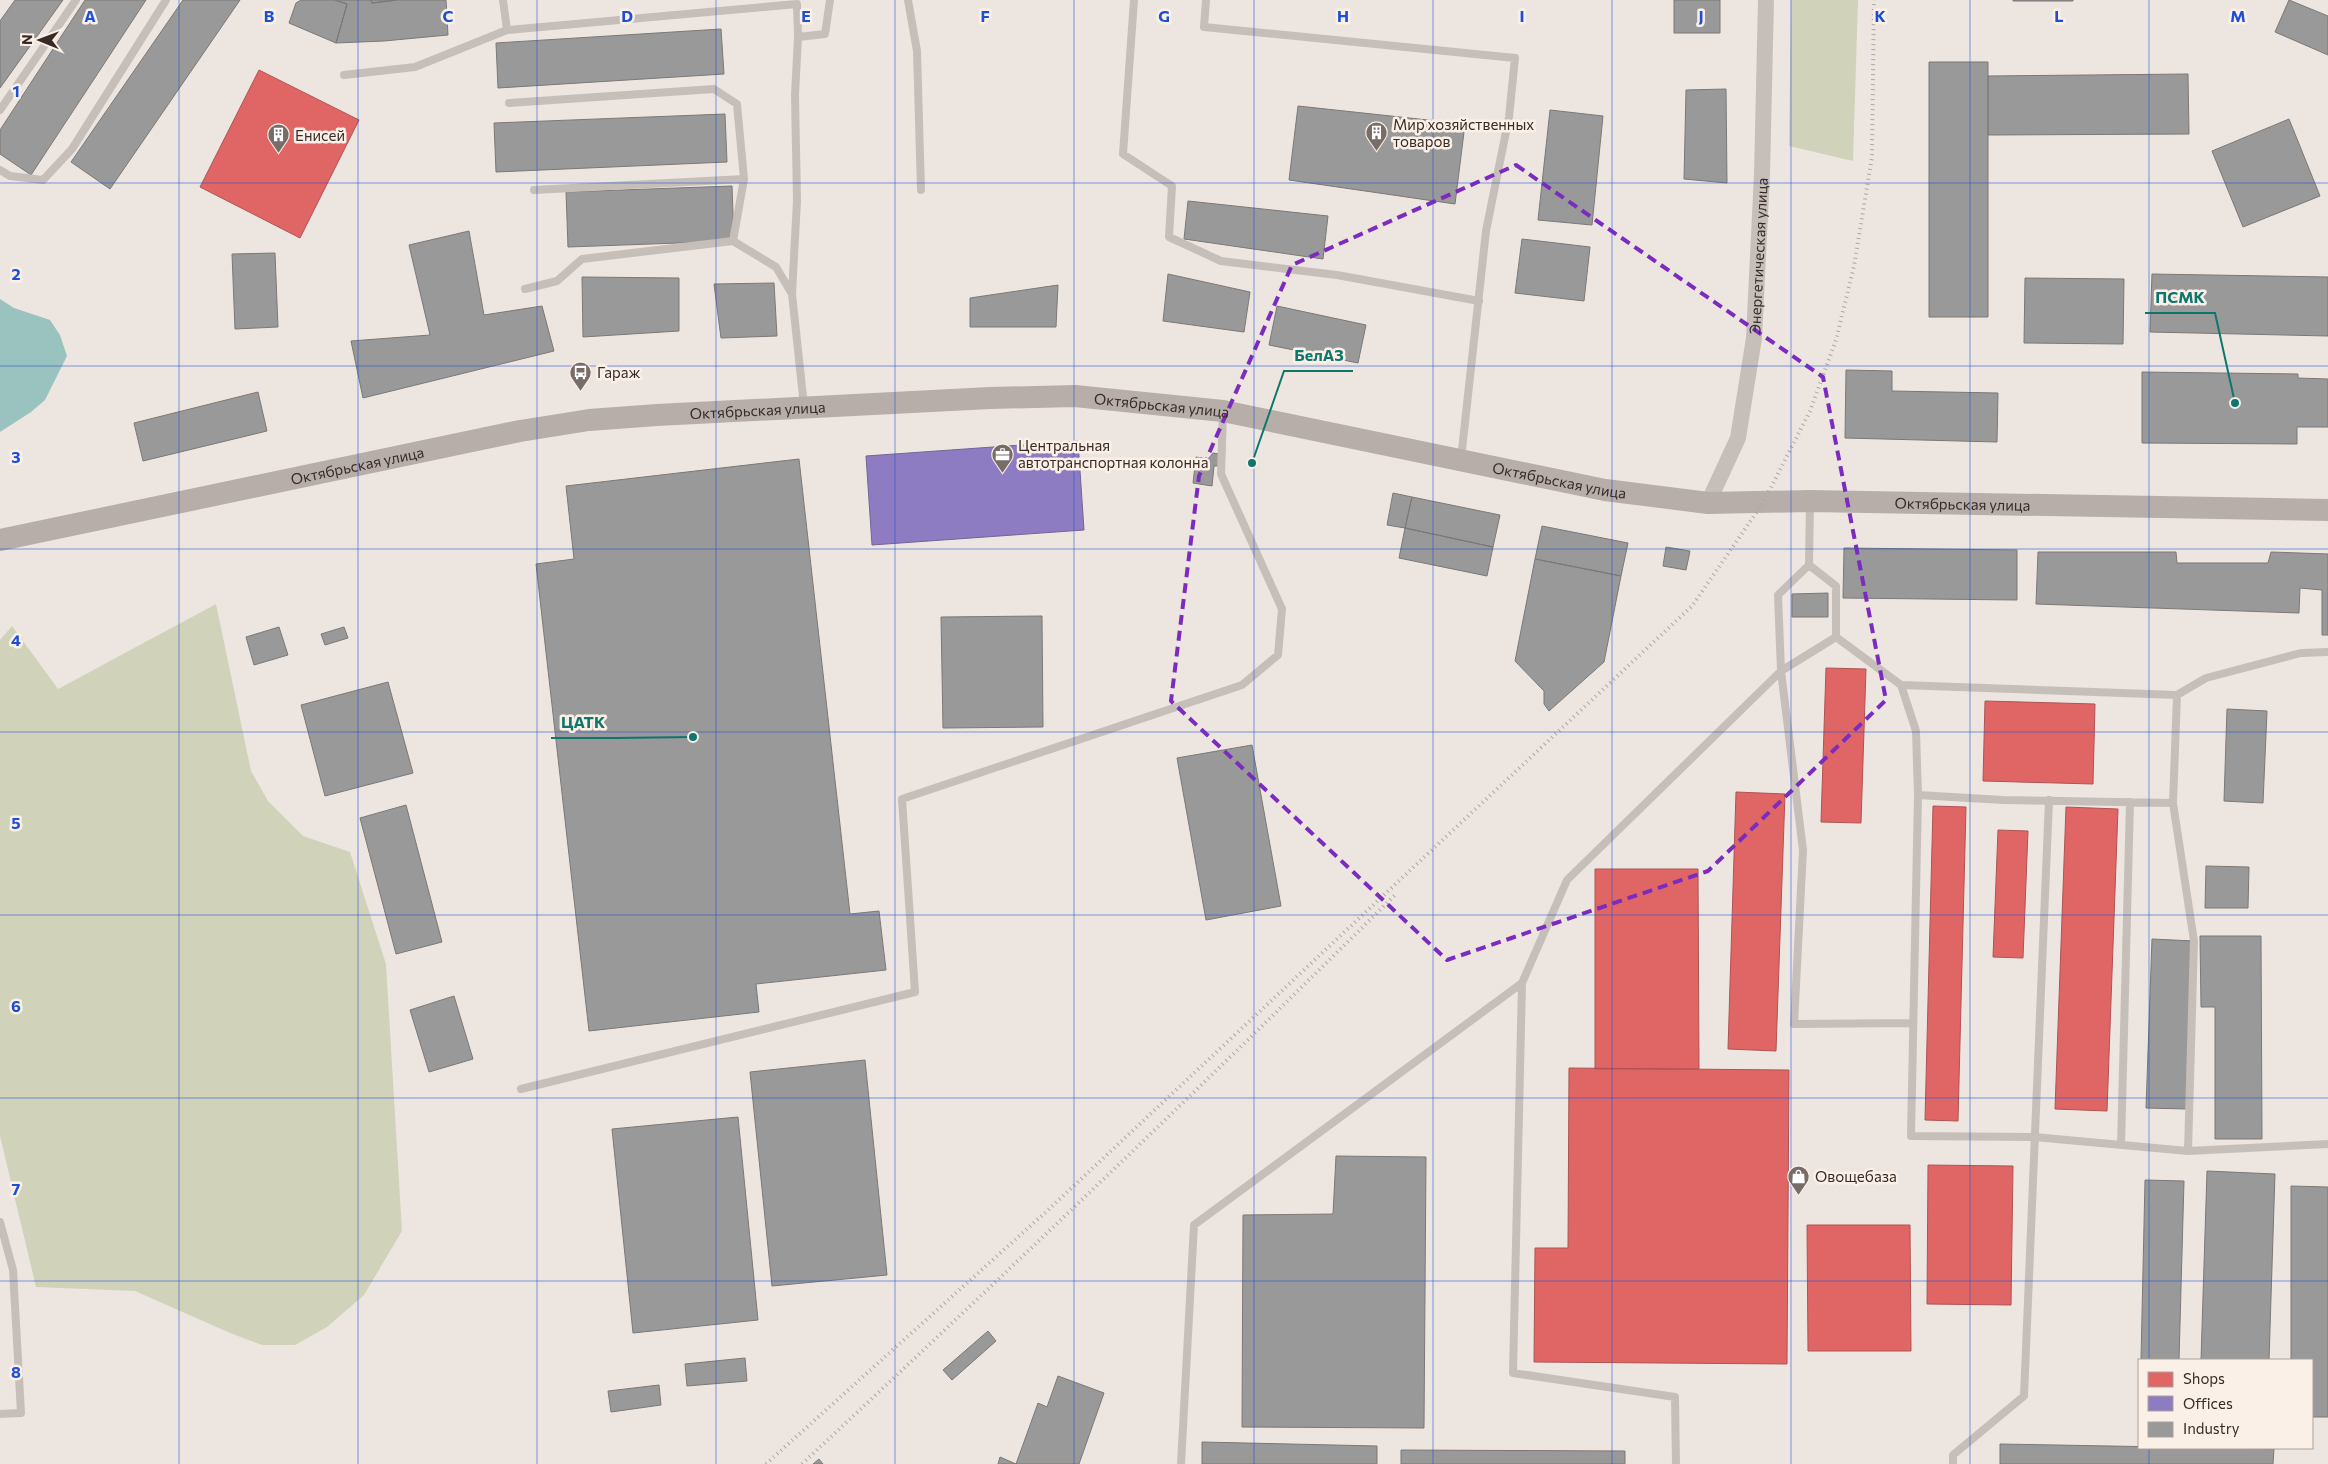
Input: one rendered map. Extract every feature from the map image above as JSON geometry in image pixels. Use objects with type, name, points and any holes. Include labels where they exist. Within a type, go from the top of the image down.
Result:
[{"type":"street","name":"Энергетическая улица","points":[[1708,503],[1738,438],[1754,338],[1762,174],[1766,0]]},
{"type":"street","name":"Октябрьская улица","points":[[0,540],[520,431],[590,420],[804,406],[1075,396],[1223,411],[1605,490],[1708,503],[1810,502],[2328,510]]},
{"type":"lane","points":[[0,110],[76,0]]},
{"type":"lane","points":[[0,170],[10,176],[43,180],[72,149],[166,0]]},
{"type":"lane","points":[[503,0],[507,30]]},
{"type":"lane","points":[[798,37],[825,34],[830,0]]},
{"type":"lane","points":[[908,0],[917,51],[921,190]]},
{"type":"lane","points":[[1134,0],[1122,154],[1172,186],[1169,237],[1222,262],[1337,275],[1479,301]]},
{"type":"lane","points":[[1206,0],[1204,27],[1515,58],[1509,117],[1486,231],[1461,461]]},
{"type":"lane","points":[[344,75],[415,67],[507,30],[797,4],[798,37],[795,95],[797,201],[792,294],[804,406]]},
{"type":"lane","points":[[509,103],[714,88],[737,104],[744,178],[733,241]]},
{"type":"lane","points":[[534,190],[744,178]]},
{"type":"lane","points":[[525,289],[557,281],[582,259],[733,241],[776,267],[792,294]]},
{"type":"lane","points":[[521,1089],[915,992],[902,799],[1242,685],[1278,655],[1282,609],[1221,474],[1223,411]]},
{"type":"lane","points":[[1810,502],[1809,565],[1778,595],[1781,671],[1803,850],[1794,1024],[1912,1023]]},
{"type":"lane","points":[[1809,565],[1836,586],[1836,637]]},
{"type":"lane","points":[[1676,1464],[1675,1397],[1513,1373],[1522,983],[1567,880],[1781,671],[1836,637]]},
{"type":"lane","points":[[1836,637],[1901,685],[2177,695],[2206,678],[2301,653],[2328,652]]},
{"type":"lane","points":[[1901,685],[1916,731],[1918,796],[1911,1136],[2034,1137],[2188,1152],[2328,1144]]},
{"type":"lane","points":[[2177,695],[2173,803],[2194,941],[2188,1152]]},
{"type":"lane","points":[[1918,796],[2173,803]]},
{"type":"lane","points":[[1952,1464],[1953,1455],[2024,1396],[2050,800]]},
{"type":"lane","points":[[2121,1145],[2130,802]]},
{"type":"lane","points":[[1181,1464],[1194,1225],[1522,983]]},
{"type":"lane","points":[[0,1222],[13,1270],[21,1413],[0,1414]]},
{"type":"highlighted area","points":[[1516,165],[1823,377],[1886,700],[1708,871],[1447,960],[1171,701],[1199,476],[1292,265]]},
{"type":"green space","points":[[1791,0],[1858,0],[1853,161],[1789,146]]},
{"type":"green space","points":[[216,604],[251,771],[268,801],[303,836],[350,852],[386,964],[402,1231],[364,1295],[327,1327],[295,1345],[262,1345],[135,1291],[36,1287],[0,1136],[0,640],[12,626],[58,689]]},
{"type":"water","points":[[0,299],[14,308],[50,320],[60,335],[67,356],[45,400],[31,412],[0,432]]},
{"type":"building: Shops","name":"Енисей","points":[[259,70],[359,120],[300,238],[200,187]]},
{"type":"building: Shops","points":[[1826,668],[1866,669],[1861,823],[1821,822]]},
{"type":"building: Shops","points":[[1985,701],[2095,704],[2093,784],[1983,781]]},
{"type":"building: Shops","points":[[1736,792],[1785,794],[1776,1051],[1728,1049]]},
{"type":"building: Shops","points":[[1933,806],[1966,807],[1958,1121],[1925,1120]]},
{"type":"building: Shops","points":[[2066,807],[2118,809],[2107,1111],[2055,1109]]},
{"type":"building: Shops","points":[[1998,830],[2028,831],[2023,958],[1993,957]]},
{"type":"building: Shops","points":[[1595,869],[1698,869],[1699,1069],[1595,1069]]},
{"type":"building: Shops","points":[[1569,1068],[1789,1070],[1787,1364],[1534,1362],[1535,1248],[1568,1248]]},
{"type":"building: Shops","points":[[1928,1165],[2013,1166],[2011,1305],[1927,1304]]},
{"type":"building: Shops","points":[[1807,1225],[1910,1225],[1911,1351],[1808,1351]]},
{"type":"building: Offices","points":[[1078,441],[1084,530],[872,545],[866,456]]},
{"type":"building: Industry","points":[[15,0],[63,0],[0,88],[0,21]]},
{"type":"building: Industry","points":[[85,0],[146,0],[31,175],[0,154],[0,130]]},
{"type":"building: Industry","points":[[183,0],[240,0],[110,189],[71,162]]},
{"type":"building: Industry","points":[[301,0],[335,0],[347,4],[336,43],[289,23],[296,3]]},
{"type":"building: Industry","points":[[335,0],[371,0],[372,3],[398,0],[446,0],[448,35],[336,43],[347,4]]},
{"type":"building: Industry","points":[[371,0],[396,0],[372,3]]},
{"type":"building: Industry","points":[[1674,0],[1720,0],[1720,33],[1674,33]]},
{"type":"building: Industry","points":[[2073,0],[2073,1],[2013,1]]},
{"type":"building: Industry","points":[[2289,0],[2328,16],[2328,55],[2275,32]]},
{"type":"building: Industry","points":[[721,29],[724,74],[498,88],[496,43]]},
{"type":"building: Industry","points":[[1929,62],[1988,62],[1988,317],[1929,317]]},
{"type":"building: Industry","points":[[2188,74],[2189,134],[1988,135],[1988,76]]},
{"type":"building: Industry","points":[[1726,89],[1727,183],[1684,179],[1686,90]]},
{"type":"building: Industry","name":"Мир хозяйственных товаров","points":[[1298,106],[1465,124],[1455,204],[1289,180]]},
{"type":"building: Industry","points":[[1550,110],[1603,116],[1592,225],[1538,220]]},
{"type":"building: Industry","points":[[725,114],[727,162],[496,172],[494,123]]},
{"type":"building: Industry","points":[[2289,119],[2320,196],[2243,227],[2212,151]]},
{"type":"building: Industry","points":[[732,186],[734,241],[568,247],[566,192]]},
{"type":"building: Industry","points":[[1188,201],[1328,216],[1323,259],[1184,239]]},
{"type":"building: Industry","points":[[469,231],[484,315],[542,306],[554,351],[363,398],[351,341],[430,335],[409,245]]},
{"type":"building: Industry","points":[[1522,239],[1590,247],[1584,301],[1515,293]]},
{"type":"building: Industry","points":[[275,253],[278,327],[235,329],[232,254]]},
{"type":"building: Industry","points":[[1168,274],[1250,292],[1244,332],[1163,321]]},
{"type":"building: Industry","points":[[2152,274],[2328,277],[2328,336],[2150,332]]},
{"type":"building: Industry","points":[[582,277],[679,278],[679,331],[583,337]]},
{"type":"building: Industry","points":[[2025,278],[2124,279],[2123,344],[2024,343]]},
{"type":"building: Industry","points":[[774,283],[777,336],[721,338],[714,284]]},
{"type":"building: Industry","points":[[1058,285],[1056,327],[970,327],[970,298]]},
{"type":"building: Industry","points":[[1277,306],[1366,325],[1358,363],[1269,345]]},
{"type":"building: Industry","points":[[1846,370],[1892,371],[1892,391],[1998,393],[1997,442],[1845,438]]},
{"type":"building: Industry","points":[[2142,372],[2298,374],[2298,378],[2328,379],[2328,427],[2297,427],[2297,444],[2142,443]]},
{"type":"building: Industry","points":[[258,392],[267,431],[143,461],[134,423]]},
{"type":"building: Industry","points":[[1213,453],[1219,454],[1219,466],[1214,466],[1212,486],[1193,483],[1196,457],[1208,459]]},
{"type":"building: Industry","points":[[799,459],[850,914],[879,911],[886,970],[756,984],[759,1012],[589,1031],[536,564],[574,559],[566,486]]},
{"type":"building: Industry","points":[[1393,493],[1412,497],[1405,528],[1387,525]]},
{"type":"building: Industry","points":[[1412,497],[1500,515],[1493,547],[1405,528]]},
{"type":"building: Industry","points":[[1542,526],[1628,543],[1621,576],[1535,559]]},
{"type":"building: Industry","points":[[1405,528],[1493,547],[1487,576],[1399,558]]},
{"type":"building: Industry","points":[[1666,547],[1690,551],[1686,570],[1663,566]]},
{"type":"building: Industry","points":[[1844,548],[2017,550],[2017,600],[1843,598]]},
{"type":"building: Industry","points":[[2038,552],[2176,552],[2177,563],[2268,563],[2271,552],[2328,554],[2328,635],[2322,635],[2322,590],[2300,588],[2299,613],[2036,604]]},
{"type":"building: Industry","points":[[1535,559],[1621,576],[1604,662],[1549,711],[1544,704],[1544,691],[1515,661]]},
{"type":"building: Industry","points":[[1828,593],[1828,617],[1792,617],[1792,594]]},
{"type":"building: Industry","points":[[1042,616],[1043,727],[943,728],[941,617]]},
{"type":"building: Industry","points":[[279,627],[288,655],[254,665],[246,637]]},
{"type":"building: Industry","points":[[344,627],[348,638],[325,645],[321,634]]},
{"type":"building: Industry","points":[[388,682],[413,773],[325,796],[301,705]]},
{"type":"building: Industry","points":[[2227,709],[2267,711],[2263,803],[2224,801]]},
{"type":"building: Industry","points":[[1252,745],[1281,906],[1206,920],[1177,758]]},
{"type":"building: Industry","points":[[406,805],[442,942],[396,954],[360,818]]},
{"type":"building: Industry","points":[[2206,866],[2249,867],[2248,908],[2205,908]]},
{"type":"building: Industry","points":[[2200,936],[2261,936],[2262,1139],[2215,1139],[2215,1007],[2201,1007]]},
{"type":"building: Industry","points":[[2152,939],[2194,941],[2187,1109],[2146,1108]]},
{"type":"building: Industry","points":[[454,996],[473,1059],[429,1072],[410,1010]]},
{"type":"building: Industry","points":[[865,1060],[887,1275],[772,1286],[750,1072]]},
{"type":"building: Industry","points":[[738,1117],[758,1320],[633,1333],[612,1129]]},
{"type":"building: Industry","points":[[1336,1156],[1426,1157],[1424,1428],[1242,1427],[1243,1215],[1333,1214]]},
{"type":"building: Industry","points":[[2207,1171],[2275,1174],[2269,1359],[2201,1359]]},
{"type":"building: Industry","points":[[2145,1180],[2184,1181],[2179,1359],[2141,1359]]},
{"type":"building: Industry","points":[[2291,1186],[2328,1187],[2328,1417],[2313,1417],[2313,1359],[2291,1359]]},
{"type":"building: Industry","points":[[988,1331],[996,1341],[952,1380],[943,1370]]},
{"type":"building: Industry","points":[[745,1358],[747,1381],[687,1386],[685,1364]]},
{"type":"building: Industry","points":[[1058,1376],[1104,1393],[1079,1464],[1016,1464],[1038,1403],[1047,1407]]},
{"type":"building: Industry","points":[[659,1385],[661,1405],[611,1412],[608,1391]]},
{"type":"building: Industry","points":[[1202,1442],[1377,1446],[1377,1464],[1202,1464]]},
{"type":"building: Industry","points":[[2000,1444],[2138,1447],[2138,1449],[2274,1449],[2273,1464],[2000,1464]]},
{"type":"building: Industry","points":[[1401,1450],[1625,1451],[1625,1464],[1401,1464]]},
{"type":"building: Industry","points":[[1000,1457],[1016,1464],[998,1464]]},
{"type":"building: Industry","points":[[819,1459],[823,1464],[813,1464]]},
{"type":"railway","points":[[766,1464],[1047,1211],[1692,606],[1763,503],[1810,411],[1836,340],[1854,266],[1872,157],[1874,0]]},
{"type":"railway","points":[[802,1464],[1102,1181],[1397,893]]},
{"type":"place","name":"Мир хозяйственных товаров","points":[[1377,152]]},
{"type":"place","name":"Енисей","points":[[279,154]]},
{"type":"place","name":"Гараж","points":[[581,391]]},
{"type":"place","name":"ПСМК","points":[[2235,403]]},
{"type":"place","name":"БелАЗ","points":[[1252,463]]},
{"type":"place","name":"Центральная автотранспортная колонна","points":[[1002,473]]},
{"type":"place","name":"ЦАТК","points":[[693,737]]},
{"type":"place","name":"Овощебаза","points":[[1799,1195]]}]
